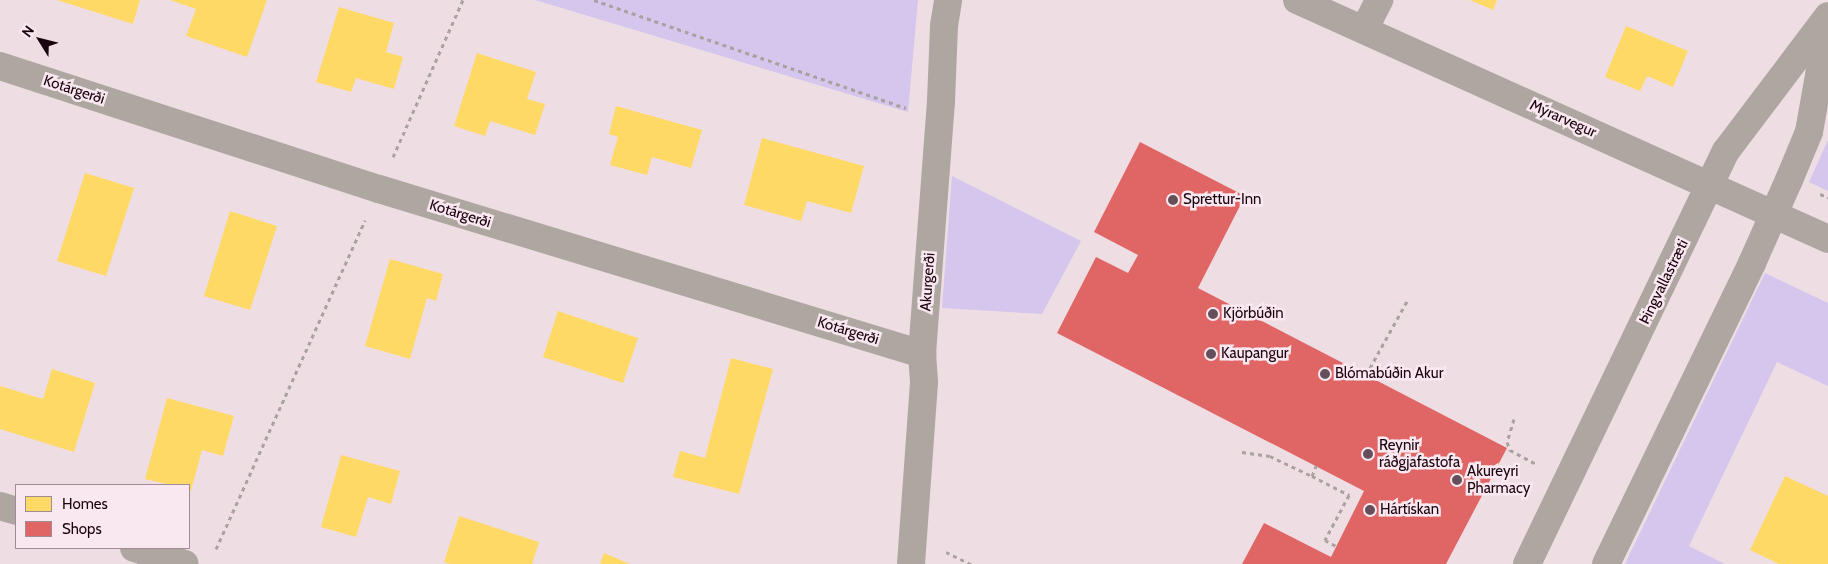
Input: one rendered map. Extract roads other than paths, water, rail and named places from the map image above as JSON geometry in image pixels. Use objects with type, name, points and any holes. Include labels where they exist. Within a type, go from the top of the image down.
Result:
[{"type":"main road","name":"Þingvallastræti","points":[[1527,564],[1726,151],[1828,16]]},
{"type":"main road","points":[[1606,564],[1752,263],[1809,132],[1828,24]]},
{"type":"street","name":"Akurgerði","points":[[911,564],[924,382],[922,354],[940,120],[944,26],[948,0]]},
{"type":"street","name":"Mýrarvegur","points":[[1297,0],[1828,239]]},
{"type":"street","points":[[1364,30],[1379,0]]},
{"type":"street","name":"Kotárgerði","points":[[0,66],[379,189],[922,354]]},
{"type":"street","points":[[0,506],[15,511]]},
{"type":"street","points":[[137,549],[185,564]]},
{"type":"place","name":"Sprettur-Inn","points":[[1173,200]]},
{"type":"place","name":"Kjörbúðin","points":[[1213,314]]},
{"type":"place","name":"Kaupangur","points":[[1211,354]]},
{"type":"place","name":"Blómabúðin Akur","points":[[1325,374]]},
{"type":"place","name":"Reynir ráðgjafastofa","points":[[1368,454]]},
{"type":"place","name":"Akureyri Pharmacy","points":[[1457,480]]},
{"type":"place","name":"Hártískan","points":[[1370,510]]}]
